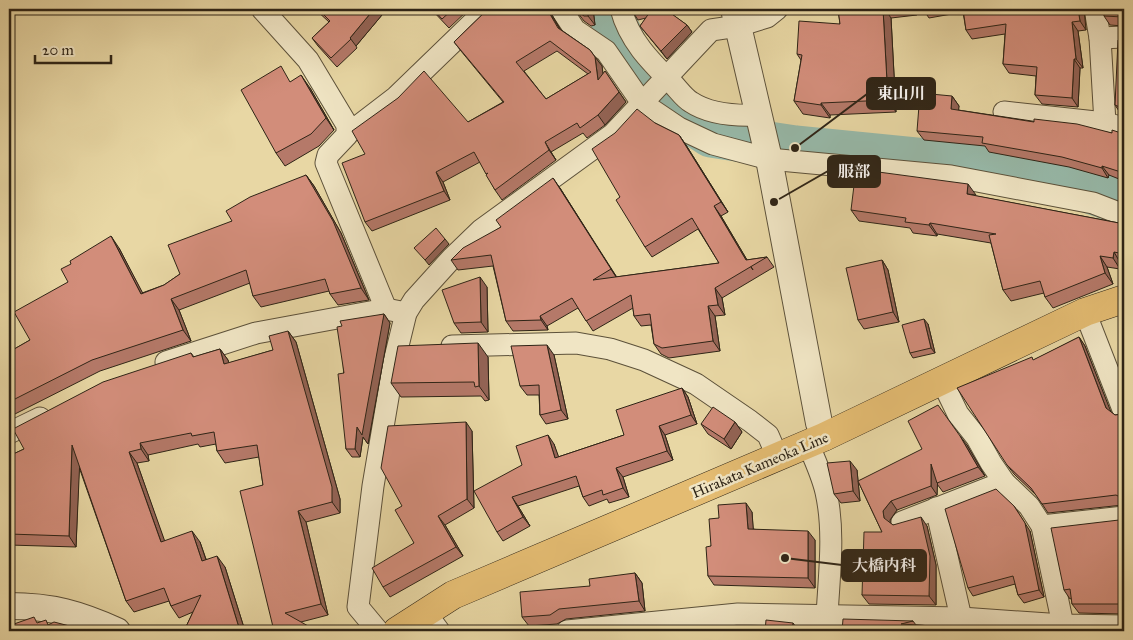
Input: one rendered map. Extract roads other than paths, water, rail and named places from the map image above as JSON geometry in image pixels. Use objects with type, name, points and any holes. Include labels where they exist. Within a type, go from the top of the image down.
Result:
[{"type":"main road","name":"Hirakata Kameoka Line","points":[[398,631],[432,622],[468,589],[778,458],[1085,312],[1124,299]]},
{"type":"street","points":[[262,9],[308,60],[348,131]]},
{"type":"street","points":[[378,631],[358,607],[373,486],[398,348],[396,311],[326,163],[328,155],[348,131],[353,130],[396,97],[488,9]]},
{"type":"street","points":[[561,9],[575,30],[606,51],[644,100],[679,128],[713,144],[769,159],[951,176],[1093,202],[1124,215]]},
{"type":"street","points":[[621,9],[624,22],[647,59],[665,80],[690,102],[708,110],[759,122]]},
{"type":"street","points":[[151,367],[256,333],[396,311],[481,230],[612,134],[711,30],[736,17],[767,17],[777,9]]},
{"type":"street","points":[[1004,112],[1114,126],[1095,9]]},
{"type":"street","points":[[736,17],[769,159],[819,423],[816,441],[826,493],[831,554],[827,616]]},
{"type":"street","points":[[1100,38],[1124,36]]},
{"type":"street","points":[[1085,312],[1124,412]]},
{"type":"street","points":[[398,348],[576,342],[610,349],[644,360],[696,384],[768,435],[778,458]]},
{"type":"street","points":[[942,381],[958,414],[1004,482],[1029,506],[1042,526],[1063,625]]},
{"type":"street","points":[[9,433],[56,409]]},
{"type":"street","points":[[902,522],[1004,482]]},
{"type":"street","points":[[936,508],[961,618]]},
{"type":"street","points":[[1042,526],[1124,516]]},
{"type":"street","points":[[9,606],[31,606],[80,615],[117,631]]},
{"type":"street","points":[[567,631],[738,614],[759,624],[827,616],[961,618],[1063,625],[1124,626]]},
{"type":"waterway","points":[[608,9],[634,65],[666,105],[711,135],[795,148],[996,168],[1072,185],[1124,203]]},
{"type":"place","name":"東山川","points":[[795,148]]},
{"type":"place","name":"服部","points":[[774,202]]},
{"type":"place","name":"大橋内科","points":[[785,558]]}]
